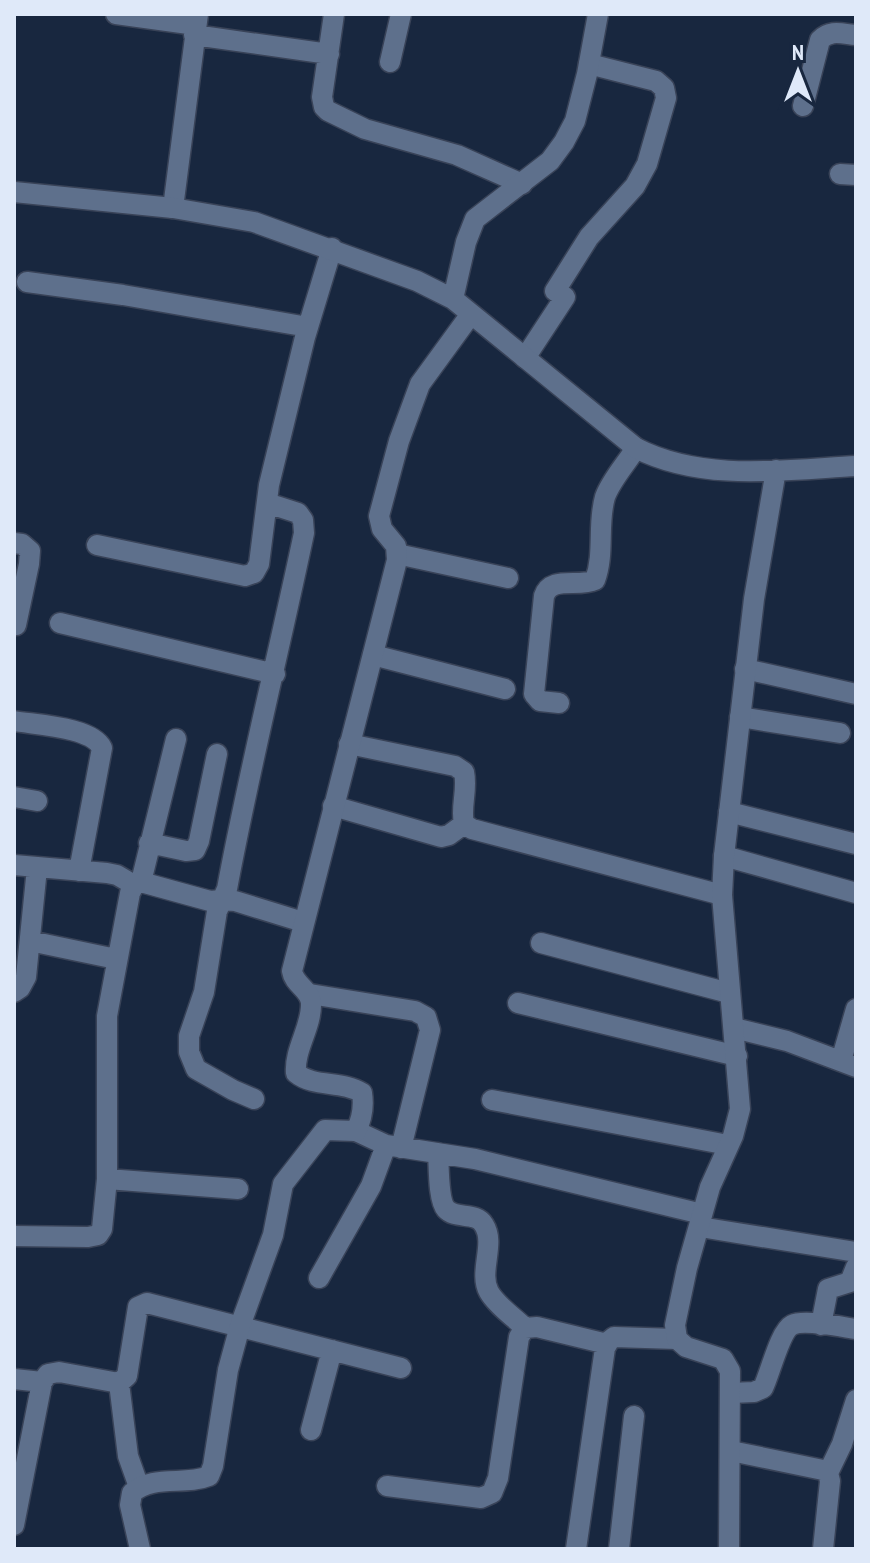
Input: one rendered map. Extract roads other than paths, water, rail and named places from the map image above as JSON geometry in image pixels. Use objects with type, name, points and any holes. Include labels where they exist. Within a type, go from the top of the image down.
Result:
[{"type":"street","points":[[116,14],[196,25],[329,54]]},
{"type":"street","points":[[334,14],[322,97],[328,111],[365,129],[457,155],[522,184]]},
{"type":"street","points":[[390,62],[401,14]]},
{"type":"street","points":[[453,299],[470,227],[482,211],[550,161],[575,121],[598,14]]},
{"type":"street","points":[[173,208],[196,25]]},
{"type":"street","points":[[803,106],[820,40],[833,32],[856,35]]},
{"type":"street","points":[[525,358],[565,297],[555,291],[576,255],[635,186],[647,164],[666,98],[664,88],[656,81],[589,64]]},
{"type":"street","points":[[14,192],[173,208],[254,222],[417,281],[453,299],[636,448],[659,460],[685,467],[776,470],[856,466]]},
{"type":"street","points":[[97,545],[245,576],[254,573],[259,564],[269,485],[308,327],[332,248]]},
{"type":"street","points":[[27,282],[308,327]]},
{"type":"street","points":[[319,1278],[393,1146],[430,1030],[426,1017],[415,1011],[310,994],[293,979],[292,971],[397,554],[396,546],[382,529],[379,516],[399,441],[420,384],[471,314]]},
{"type":"street","points":[[559,703],[540,701],[534,694],[544,596],[547,588],[554,583],[586,584],[595,580],[599,568],[606,495],[636,448]]},
{"type":"street","points":[[677,1339],[675,1325],[687,1268],[710,1187],[740,1109],[722,895],[724,856],[761,550],[776,470]]},
{"type":"street","points":[[254,1099],[196,1069],[189,1052],[189,1036],[204,992],[217,911],[227,889],[244,794],[275,674],[304,533],[303,520],[298,513],[267,503]]},
{"type":"street","points":[[14,543],[22,544],[30,551],[16,625]]},
{"type":"street","points":[[397,554],[508,578]]},
{"type":"street","points":[[60,623],[275,674]]},
{"type":"street","points":[[373,655],[505,689]]},
{"type":"street","points":[[745,669],[856,694]]},
{"type":"street","points":[[740,717],[840,733]]},
{"type":"street","points":[[14,721],[87,733],[98,739],[102,748],[79,871]]},
{"type":"street","points":[[14,1236],[88,1237],[98,1235],[102,1229],[107,1179],[105,1040],[116,959],[130,893],[138,884],[176,739]]},
{"type":"street","points":[[349,744],[455,766],[464,772],[466,782],[462,816],[464,824],[472,829],[722,895]]},
{"type":"street","points":[[149,843],[195,850],[217,754]]},
{"type":"street","points":[[14,797],[37,801]]},
{"type":"street","points":[[333,806],[441,837],[464,824]]},
{"type":"street","points":[[729,812],[856,844]]},
{"type":"street","points":[[724,856],[856,893]]},
{"type":"street","points":[[14,865],[107,873],[138,884],[210,901],[235,901],[303,922]]},
{"type":"street","points":[[14,992],[26,977],[37,868]]},
{"type":"street","points":[[30,941],[116,959]]},
{"type":"street","points":[[541,943],[729,993]]},
{"type":"street","points":[[310,994],[311,1005],[295,1062],[296,1073],[304,1079],[354,1087],[362,1093],[364,1102],[356,1131]]},
{"type":"street","points":[[518,1003],[737,1056]]},
{"type":"street","points":[[734,1028],[787,1041],[848,1064],[856,1009]]},
{"type":"street","points":[[492,1100],[728,1145]]},
{"type":"street","points":[[140,1549],[130,1505],[132,1493],[139,1487],[155,1483],[199,1480],[209,1476],[228,1370],[240,1326],[273,1235],[280,1193],[289,1173],[325,1130],[356,1131],[393,1146],[555,1177],[701,1221],[856,1252]]},
{"type":"street","points":[[438,1153],[442,1200],[446,1209],[483,1222],[488,1232],[486,1281],[489,1291],[525,1328]]},
{"type":"street","points":[[107,1179],[238,1189]]},
{"type":"street","points":[[821,1325],[828,1289],[850,1282],[856,1267]]},
{"type":"street","points":[[119,1383],[127,1376],[138,1307],[147,1303],[401,1368]]},
{"type":"street","points":[[731,1393],[754,1392],[763,1388],[784,1333],[791,1325],[802,1323],[856,1329]]},
{"type":"street","points":[[525,1328],[537,1327],[607,1344]]},
{"type":"street","points":[[387,1486],[481,1498],[492,1493],[498,1478],[519,1337],[525,1328]]},
{"type":"street","points":[[576,1549],[607,1344],[614,1337],[677,1339],[686,1347],[723,1359],[730,1371],[729,1549]]},
{"type":"street","points":[[311,1430],[332,1350]]},
{"type":"street","points":[[14,1525],[42,1382],[48,1374],[59,1372],[119,1383]]},
{"type":"street","points":[[14,1379],[42,1382]]},
{"type":"street","points":[[119,1383],[128,1456],[139,1487]]},
{"type":"street","points":[[823,1549],[830,1481],[828,1473],[842,1444],[856,1400]]},
{"type":"street","points":[[619,1549],[634,1416]]},
{"type":"street","points":[[731,1451],[828,1473]]}]
